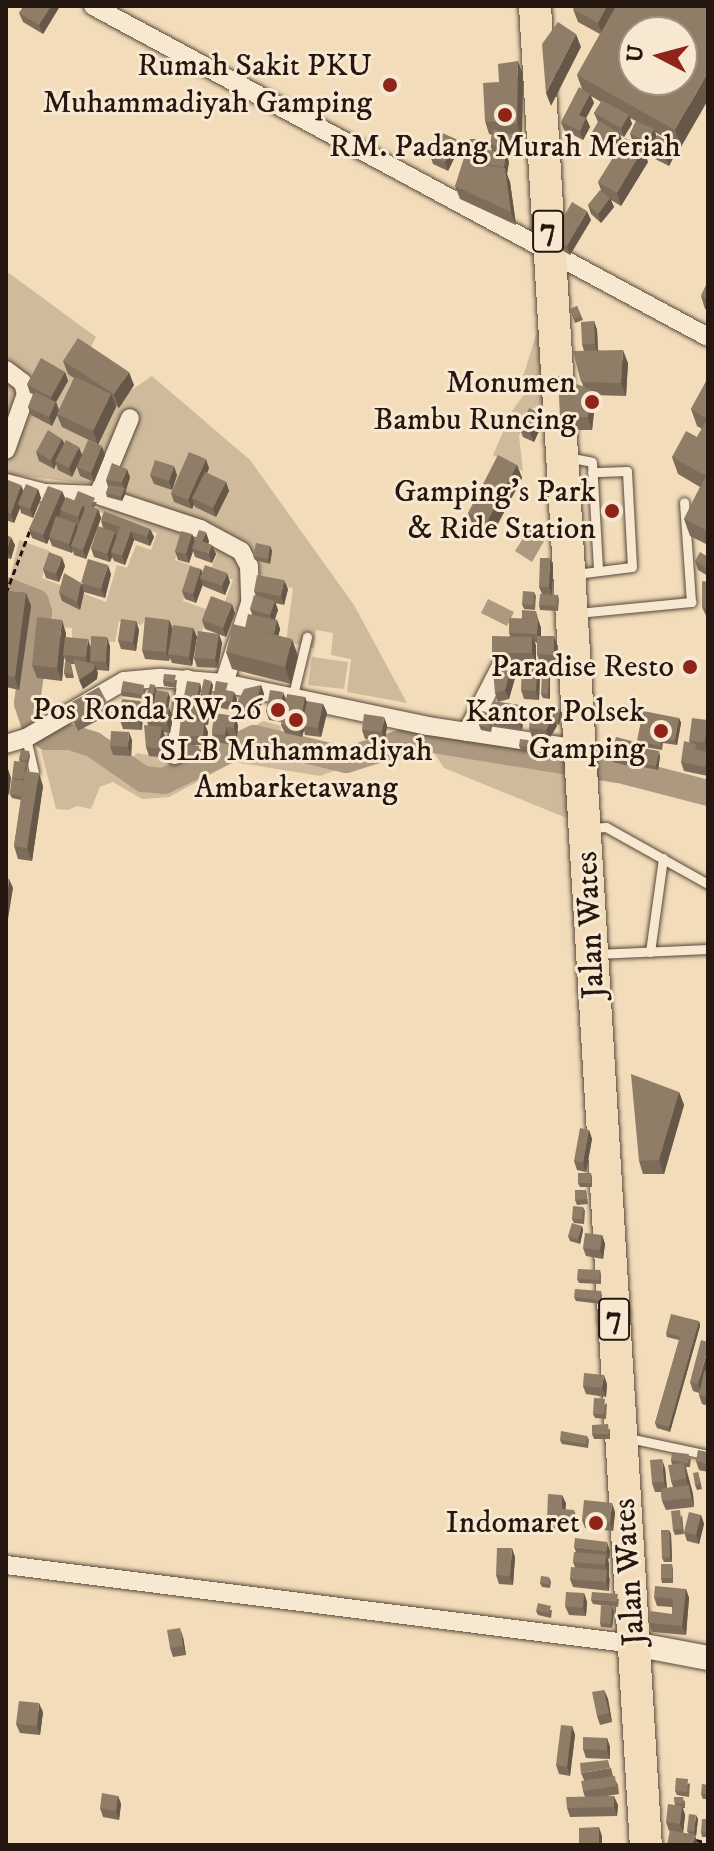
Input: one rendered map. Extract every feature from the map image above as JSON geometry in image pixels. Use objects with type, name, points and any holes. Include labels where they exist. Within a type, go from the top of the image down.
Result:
[{"type":"highway","name":"Jalan Wates","points":[[535,6],[561,456],[583,572],[571,613],[646,1845]]},
{"type":"street","points":[[93,6],[708,337]]},
{"type":"street","points":[[6,370],[23,383],[26,394],[6,450]]},
{"type":"street","points":[[98,495],[130,418]]},
{"type":"street","points":[[6,483],[45,493],[98,495],[200,529],[241,551],[249,566],[250,603],[224,683]]},
{"type":"street","points":[[467,732],[501,666]]},
{"type":"street","points":[[175,755],[187,679]]},
{"type":"street","points":[[6,744],[28,741],[48,725],[124,681],[187,679],[224,683],[580,755]]},
{"type":"street","points":[[6,1565],[634,1644],[708,1658]]},
{"type":"lane","points":[[561,456],[592,462],[583,572],[632,567],[627,471],[592,472]]},
{"type":"lane","points":[[571,613],[689,604],[693,598],[684,502]]},
{"type":"lane","points":[[292,699],[307,637]]},
{"type":"lane","points":[[28,741],[34,772]]},
{"type":"lane","points":[[585,828],[606,827],[708,884]]},
{"type":"lane","points":[[650,952],[663,858]]},
{"type":"lane","points":[[594,954],[708,949]]},
{"type":"lane","points":[[622,1437],[708,1455]]},
{"type":"path","points":[[7,593],[32,525]]},
{"type":"path","points":[[683,1838],[708,1843]]},
{"type":"shaded area","points":[[6,271],[96,337],[84,361],[133,389],[152,376],[250,460],[354,605],[407,703],[347,692],[351,659],[331,655],[333,633],[316,630],[314,648],[286,642],[293,588],[257,582],[242,613],[224,604],[233,580],[210,571],[217,553],[208,549],[211,540],[183,536],[175,560],[193,566],[183,601],[209,610],[201,635],[145,619],[142,625],[119,621],[115,642],[72,640],[72,628],[42,625],[43,603],[38,596],[9,583],[19,540],[50,551],[42,578],[106,602],[117,565],[127,568],[136,545],[151,550],[157,533],[97,511],[106,486],[6,474]]},
{"type":"shaded area","points":[[539,325],[544,402],[531,410],[519,436],[523,471],[493,455],[512,411],[529,387],[523,377]]},
{"type":"shaded area","points":[[531,526],[547,536],[532,562],[515,551]]},
{"type":"shaded area","points":[[488,599],[514,612],[507,626],[481,613]]},
{"type":"shaded area","points":[[312,657],[348,662],[344,689],[308,685]]},
{"type":"shaded area","points":[[263,721],[281,726],[280,737],[323,745],[350,765],[320,776],[234,762],[169,797],[142,799],[113,782],[100,787],[91,809],[77,806],[68,810],[56,809],[39,742],[71,741],[103,758],[132,759],[137,753],[172,760],[171,776]]},
{"type":"shaded area","points":[[429,745],[564,767],[569,819],[444,768]]},
{"type":"building","points":[[24,6],[51,6],[39,25],[19,13]]},
{"type":"building","points":[[575,6],[607,6],[598,23],[573,9]]},
{"type":"building","points":[[616,6],[708,6],[708,72],[698,90],[698,16],[618,16],[618,96],[694,96],[675,130],[577,75]]},
{"type":"building","points":[[558,22],[576,34],[546,93],[542,44]]},
{"type":"building","name":"RM. Padang Murah Meriah","points":[[518,61],[517,124],[485,121],[483,83],[499,82],[498,64]]},
{"type":"building","points":[[579,87],[590,94],[579,115],[586,118],[580,131],[561,122]]},
{"type":"building","points":[[602,100],[629,115],[621,128],[594,113]]},
{"type":"building","points":[[599,121],[619,133],[611,148],[590,136]]},
{"type":"building","points":[[636,121],[654,129],[648,142],[630,134]]},
{"type":"building","points":[[493,129],[515,135],[512,150],[490,144]]},
{"type":"building","points":[[440,132],[456,139],[445,162],[430,155]]},
{"type":"building","points":[[657,135],[673,143],[666,157],[650,149]]},
{"type":"building","points":[[625,138],[643,149],[617,193],[598,182]]},
{"type":"building","points":[[470,139],[484,139],[483,165],[505,168],[511,212],[455,186]]},
{"type":"building","points":[[488,150],[506,153],[504,167],[486,164]]},
{"type":"building","points":[[600,190],[610,198],[598,214],[588,205]]},
{"type":"building","points":[[572,202],[587,211],[567,246],[552,238]]},
{"type":"building","points":[[708,281],[708,299],[701,296]]},
{"type":"building","points":[[577,306],[581,316],[574,319],[570,309]]},
{"type":"building","points":[[594,321],[595,344],[582,344],[581,322]]},
{"type":"building","points":[[78,338],[129,372],[114,394],[63,361]]},
{"type":"building","points":[[623,350],[621,383],[581,382],[573,351]]},
{"type":"building","points":[[41,358],[65,372],[51,397],[27,384]]},
{"type":"building","points":[[558,376],[591,390],[588,417],[560,417]]},
{"type":"building","points":[[75,377],[111,394],[93,431],[57,414]]},
{"type":"building","points":[[708,378],[708,531],[684,519],[706,476],[672,457],[686,431],[697,437],[707,419],[691,409]]},
{"type":"building","points":[[35,392],[56,402],[49,417],[28,407]]},
{"type":"building","points":[[529,408],[540,413],[530,433],[520,429]]},
{"type":"building","points":[[48,430],[62,439],[51,460],[36,452]]},
{"type":"building","points":[[66,440],[79,447],[69,468],[55,461]]},
{"type":"building","points":[[88,440],[102,446],[91,473],[77,467]]},
{"type":"building","points":[[189,452],[206,459],[188,500],[171,493]]},
{"type":"building","points":[[498,455],[517,465],[487,522],[468,513]]},
{"type":"building","points":[[155,460],[174,466],[169,481],[150,475]]},
{"type":"building","points":[[112,463],[127,469],[122,482],[106,480]]},
{"type":"building","points":[[205,472],[226,482],[213,508],[192,498]]},
{"type":"building","points":[[8,480],[21,485],[11,514],[6,512]]},
{"type":"building","points":[[26,484],[38,489],[30,509],[18,504]]},
{"type":"building","points":[[109,485],[125,488],[121,497],[106,493]]},
{"type":"building","points":[[48,486],[62,491],[43,535],[29,529]]},
{"type":"building","points":[[78,491],[95,498],[91,507],[74,501]]},
{"type":"building","points":[[66,497],[83,504],[78,517],[60,510]]},
{"type":"building","points":[[86,505],[98,509],[83,550],[71,546]]},
{"type":"building","points":[[104,511],[150,529],[147,537],[131,531],[122,556],[111,552],[120,527],[101,520]]},
{"type":"building","points":[[56,516],[76,523],[69,544],[49,537]]},
{"type":"building","points":[[98,526],[115,532],[107,554],[91,548]]},
{"type":"building","points":[[199,530],[206,532],[202,541],[212,545],[209,554],[192,548]]},
{"type":"building","points":[[181,531],[192,534],[186,554],[175,551]]},
{"type":"building","points":[[6,535],[11,537],[7,551],[6,550]]},
{"type":"building","points":[[256,543],[270,546],[268,559],[253,556]]},
{"type":"building","points":[[49,552],[62,557],[56,574],[43,569]]},
{"type":"building","points":[[700,552],[708,557],[708,569],[695,561]]},
{"type":"building","points":[[540,558],[550,558],[549,587],[539,587]]},
{"type":"building","points":[[88,559],[108,565],[101,589],[81,583]]},
{"type":"building","points":[[205,565],[227,573],[222,586],[200,578]]},
{"type":"building","points":[[190,566],[201,569],[193,594],[182,591]]},
{"type":"building","points":[[64,573],[81,583],[77,602],[59,592]]},
{"type":"building","points":[[257,575],[284,580],[281,596],[254,591]]},
{"type":"building","points":[[702,581],[708,582],[708,608],[702,607]]},
{"type":"building","points":[[6,591],[26,593],[15,677],[6,675]]},
{"type":"building","points":[[523,591],[534,592],[533,605],[522,604]]},
{"type":"building","points":[[540,594],[558,595],[556,606],[539,605]]},
{"type":"building","points":[[254,595],[275,601],[270,615],[250,609]]},
{"type":"building","points":[[211,596],[232,604],[223,628],[202,620]]},
{"type":"building","points":[[522,610],[536,611],[536,619],[522,618]]},
{"type":"building","points":[[248,614],[277,620],[274,634],[245,628]]},
{"type":"building","points":[[37,617],[62,620],[57,668],[32,665]]},
{"type":"building","points":[[145,617],[169,620],[166,652],[142,650]]},
{"type":"building","points":[[509,618],[538,619],[537,634],[509,633]]},
{"type":"building","points":[[121,619],[136,621],[133,642],[118,640]]},
{"type":"building","points":[[233,624],[292,639],[285,667],[226,652]]},
{"type":"building","points":[[173,625],[193,628],[189,657],[168,654]]},
{"type":"building","points":[[198,631],[219,634],[215,659],[194,658]]},
{"type":"building","points":[[91,636],[107,637],[106,662],[90,661]]},
{"type":"building","points":[[492,636],[532,637],[532,653],[492,653]]},
{"type":"building","points":[[537,636],[554,636],[554,655],[537,654]]},
{"type":"building","points":[[65,637],[88,639],[86,657],[63,655]]},
{"type":"building","points":[[73,659],[95,664],[94,670],[79,680]]},
{"type":"building","points":[[65,662],[70,662],[73,674],[64,673]]},
{"type":"building","points":[[522,665],[537,666],[536,691],[521,690]]},
{"type":"building","points":[[511,669],[505,690],[495,693],[493,670]]},
{"type":"building","points":[[164,674],[176,675],[174,683],[163,681]]},
{"type":"building","points":[[542,675],[549,675],[548,694],[541,694]]},
{"type":"building","points":[[204,679],[211,681],[208,698],[200,696]]},
{"type":"building","points":[[123,681],[144,685],[143,695],[121,691]]},
{"type":"building","points":[[187,681],[200,683],[197,698],[184,696]]},
{"type":"building","points":[[216,681],[228,683],[226,690],[234,692],[232,702],[213,698]]},
{"type":"building","points":[[150,684],[155,685],[151,705],[145,704]]},
{"type":"building","points":[[261,685],[255,708],[236,705],[244,689]]},
{"type":"building","points":[[99,687],[108,704],[75,722],[66,705]]},
{"type":"building","points":[[156,690],[168,692],[166,706],[154,704]]},
{"type":"building","points":[[270,690],[283,692],[279,713],[266,711]]},
{"type":"building","points":[[287,694],[305,697],[299,728],[281,725]]},
{"type":"building","points":[[192,697],[206,699],[205,716],[190,714]]},
{"type":"building","points":[[122,699],[140,701],[139,721],[120,720]]},
{"type":"building","points":[[307,701],[323,704],[318,728],[302,726]]},
{"type":"building","points":[[493,701],[520,705],[519,721],[490,717]]},
{"type":"building","points":[[149,705],[169,708],[167,724],[147,721]]},
{"type":"building","points":[[550,707],[560,709],[558,720],[548,717]]},
{"type":"building","points":[[482,711],[491,713],[489,728],[479,725]]},
{"type":"building","name":"Kantor Polsek Gamping","points":[[643,711],[679,718],[675,741],[661,738],[660,746],[637,741]]},
{"type":"building","points":[[214,713],[235,716],[234,728],[226,727],[225,735],[212,734]]},
{"type":"building","points":[[364,714],[384,717],[382,732],[362,730]]},
{"type":"building","points":[[531,714],[553,717],[546,730],[529,728]]},
{"type":"building","points":[[181,716],[204,723],[203,736],[179,736]]},
{"type":"building","points":[[692,718],[707,720],[705,742],[689,741]]},
{"type":"building","points":[[144,725],[162,727],[160,738],[165,739],[164,749],[146,747]]},
{"type":"building","points":[[111,731],[129,732],[128,747],[110,746]]},
{"type":"building","points":[[616,737],[635,742],[631,762],[611,757]]},
{"type":"building","points":[[520,739],[528,740],[528,747],[519,746]]},
{"type":"building","points":[[684,741],[696,744],[695,749],[708,752],[705,767],[681,762]]},
{"type":"building","points":[[180,743],[199,746],[197,757],[178,754]]},
{"type":"building","name":"Kantor Polsek Gamping","points":[[638,747],[659,751],[656,766],[635,762]]},
{"type":"building","points":[[21,750],[29,751],[27,761],[19,759]]},
{"type":"building","points":[[14,761],[26,762],[23,779],[12,778]]},
{"type":"building","points":[[25,771],[39,773],[27,848],[14,846]]},
{"type":"building","points":[[12,779],[24,781],[21,796],[10,794]]},
{"type":"building","points":[[631,1074],[679,1092],[659,1160],[639,1161]]},
{"type":"building","points":[[580,1128],[589,1130],[583,1163],[574,1161]]},
{"type":"building","points":[[578,1173],[591,1173],[591,1183],[578,1183]]},
{"type":"building","points":[[575,1190],[586,1190],[587,1199],[575,1200]]},
{"type":"building","points":[[573,1206],[583,1207],[582,1219],[572,1219]]},
{"type":"building","points":[[572,1223],[582,1226],[578,1239],[568,1236]]},
{"type":"building","points":[[585,1233],[602,1235],[600,1250],[583,1248]]},
{"type":"building","points":[[578,1269],[600,1270],[599,1280],[577,1279]]},
{"type":"building","points":[[575,1289],[601,1291],[600,1300],[574,1297]]},
{"type":"building","points":[[671,1314],[699,1321],[669,1427],[655,1423],[680,1337],[666,1333]]},
{"type":"building","points":[[701,1340],[708,1342],[708,1349],[698,1384],[690,1382]]},
{"type":"building","points":[[704,1371],[708,1372],[708,1397],[699,1395]]},
{"type":"building","points":[[584,1373],[604,1375],[602,1388],[583,1386]]},
{"type":"building","points":[[594,1398],[605,1399],[604,1414],[593,1414]]},
{"type":"building","points":[[608,1424],[609,1434],[592,1434],[592,1425]]},
{"type":"building","points":[[561,1431],[587,1436],[586,1444],[560,1440]]},
{"type":"building","points":[[698,1450],[708,1452],[708,1464],[696,1461]]},
{"type":"building","points":[[672,1452],[689,1454],[688,1463],[671,1460]]},
{"type":"building","points":[[662,1459],[664,1482],[652,1483],[650,1460]]},
{"type":"building","points":[[684,1463],[686,1478],[671,1481],[668,1465]]},
{"type":"building","points":[[698,1472],[701,1484],[695,1485],[693,1473]]},
{"type":"building","points":[[689,1485],[691,1498],[662,1501],[661,1489]]},
{"type":"building","points":[[548,1494],[562,1495],[562,1509],[574,1510],[573,1522],[547,1520]]},
{"type":"building","points":[[584,1500],[612,1503],[610,1523],[582,1520]]},
{"type":"building","points":[[680,1510],[682,1529],[673,1530],[671,1511]]},
{"type":"building","points":[[689,1512],[701,1515],[696,1535],[684,1532]]},
{"type":"building","points":[[661,1530],[669,1530],[670,1557],[662,1558]]},
{"type":"building","points":[[575,1538],[607,1542],[606,1551],[574,1547]]},
{"type":"building","points":[[497,1548],[512,1548],[510,1576],[496,1575]]},
{"type":"building","points":[[574,1552],[606,1555],[605,1565],[573,1562]]},
{"type":"building","points":[[661,1564],[672,1564],[672,1578],[661,1578]]},
{"type":"building","points":[[571,1567],[607,1570],[606,1582],[570,1579]]},
{"type":"building","points":[[541,1576],[549,1577],[549,1584],[540,1583]]},
{"type":"building","points":[[655,1586],[686,1589],[682,1626],[649,1623],[650,1611],[672,1614],[673,1599],[654,1597]]},
{"type":"building","points":[[566,1592],[584,1593],[583,1608],[565,1606]]},
{"type":"building","points":[[592,1592],[618,1594],[617,1602],[591,1600]]},
{"type":"building","points":[[538,1603],[551,1606],[549,1613],[536,1611]]},
{"type":"building","points":[[601,1605],[612,1606],[611,1624],[600,1623]]},
{"type":"building","points":[[180,1628],[183,1646],[170,1648],[167,1630]]},
{"type":"building","points":[[604,1690],[609,1713],[597,1716],[592,1692]]},
{"type":"building","points":[[19,1701],[39,1703],[37,1726],[16,1724]]},
{"type":"building","points":[[561,1725],[572,1726],[567,1767],[556,1765]]},
{"type":"building","points":[[583,1737],[607,1738],[607,1750],[583,1749]]},
{"type":"building","points":[[608,1760],[610,1768],[581,1773],[580,1763]]},
{"type":"building","points":[[615,1776],[616,1786],[583,1791],[581,1781]]},
{"type":"building","points":[[676,1778],[688,1779],[687,1792],[675,1791]]},
{"type":"building","points":[[702,1784],[708,1785],[708,1795],[701,1794]]},
{"type":"building","points":[[102,1793],[118,1796],[116,1811],[100,1808]]},
{"type":"building","points":[[614,1796],[614,1807],[567,1808],[566,1797]]},
{"type":"building","points":[[674,1797],[683,1797],[684,1803],[675,1804]]},
{"type":"building","points":[[668,1804],[682,1806],[680,1824],[666,1822]]},
{"type":"building","points":[[689,1814],[696,1815],[694,1832],[687,1831]]},
{"type":"building","points":[[702,1819],[708,1819],[708,1833],[701,1832]]},
{"type":"building","points":[[599,1827],[599,1843],[579,1844],[579,1828]]},
{"type":"building","points":[[670,1830],[695,1835],[692,1845],[667,1845]]},
{"type":"waterway","points":[[6,590],[36,602],[39,612],[27,703],[35,728],[47,737],[70,737],[94,745],[143,779],[164,781],[254,738],[346,760],[410,740],[433,740],[619,770],[708,793]]},
{"type":"place","name":"Rumah Sakit PKU Muhammadiyah Gamping","points":[[390,85]]},
{"type":"place","name":"RM. Padang Murah Meriah","points":[[505,115]]},
{"type":"place","name":"Monumen Bambu Runcing","points":[[592,402]]},
{"type":"place","name":"Gamping's Park & Ride Station","points":[[612,511]]},
{"type":"place","name":"Paradise Resto","points":[[690,667]]},
{"type":"place","name":"Pos Ronda RW 26","points":[[278,710]]},
{"type":"place","name":"SLB Muhammadiyah Ambarketawang","points":[[296,720]]},
{"type":"place","name":"Kantor Polsek Gamping","points":[[661,731]]},
{"type":"place","name":"Indomaret","points":[[596,1523]]}]
